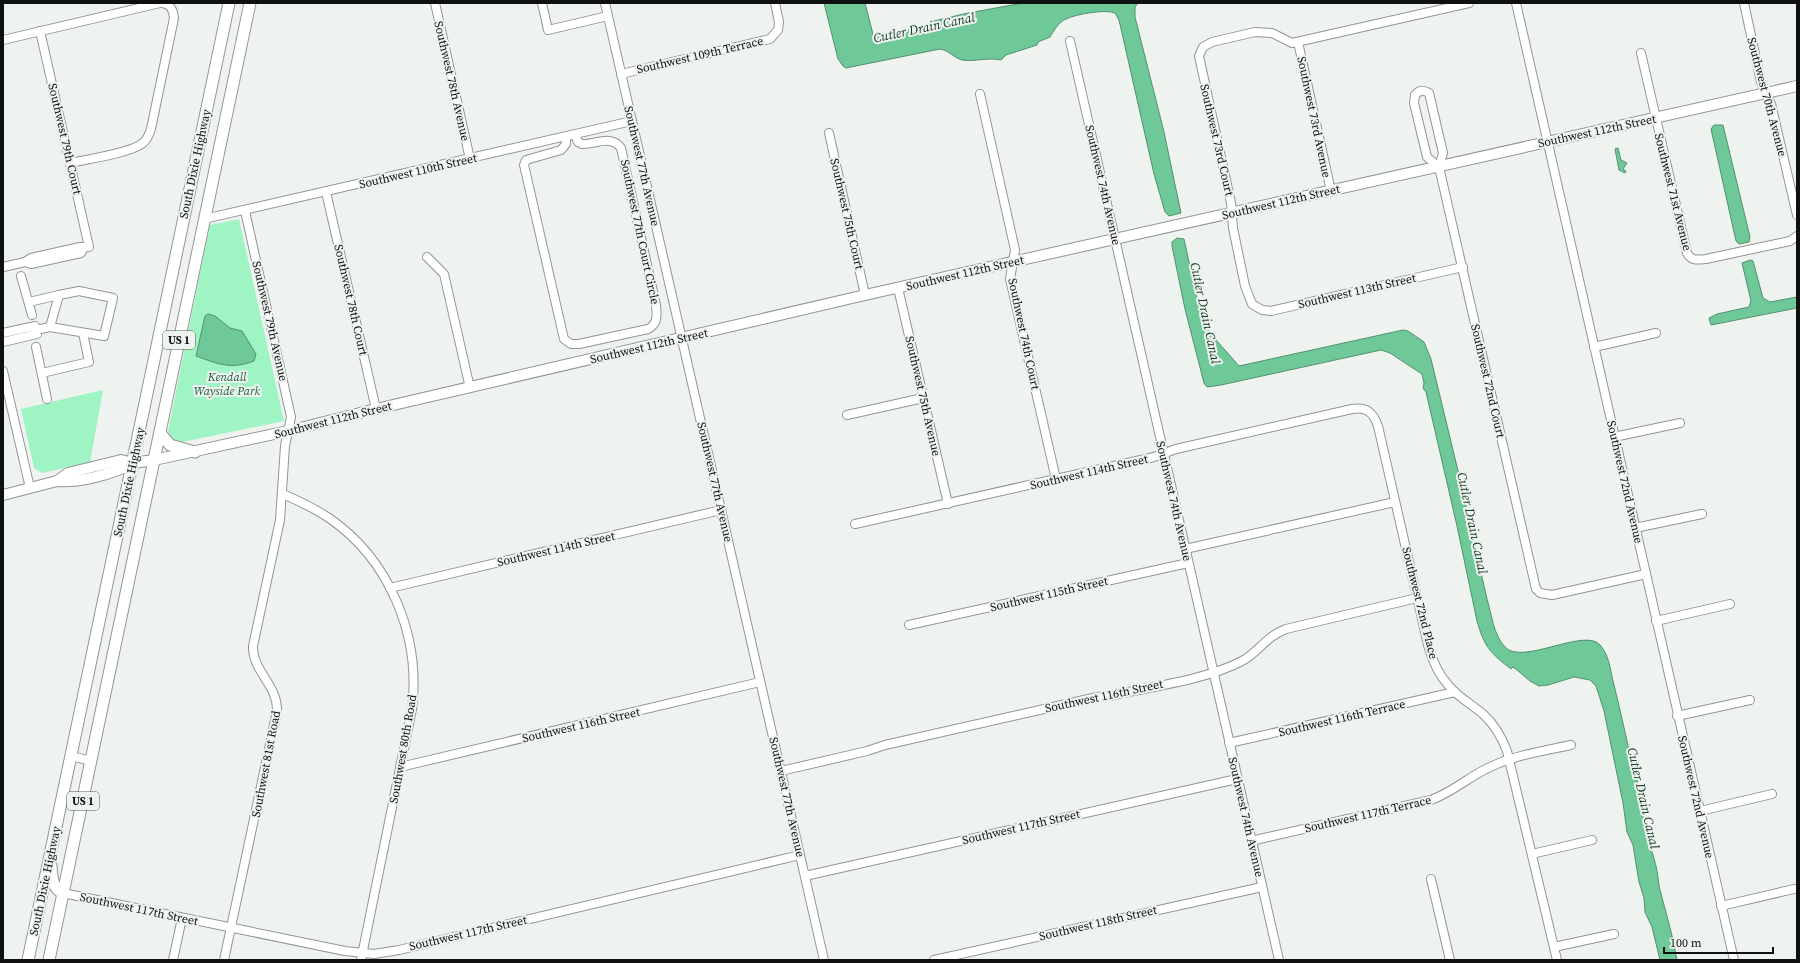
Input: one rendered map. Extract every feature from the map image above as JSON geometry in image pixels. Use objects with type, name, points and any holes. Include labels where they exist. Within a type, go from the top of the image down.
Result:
[{"type":"highway","name":"South Dixie Highway","points":[[28,960],[229,3]]},
{"type":"highway","name":"South Dixie Highway","points":[[49,960],[250,3]]},
{"type":"highway","points":[[183,224],[204,219]]},
{"type":"highway","points":[[160,433],[170,445],[195,452]]},
{"type":"highway","points":[[50,853],[52,880],[58,890],[63,893]]},
{"type":"main road","name":"Southwest 112th Street","points":[[3,495],[57,481],[68,482],[119,470],[133,463],[195,452],[288,431],[376,409],[865,295],[1797,86]]},
{"type":"street","name":"Southwest 78th Avenue","points":[[435,3],[470,159]]},
{"type":"street","points":[[542,3],[548,30],[608,16]]},
{"type":"street","name":"Southwest 77th Avenue","points":[[605,3],[824,960]]},
{"type":"street","name":"Southwest 109th Terrace","points":[[621,74],[766,41],[777,33],[779,22],[775,3]]},
{"type":"street","points":[[1298,42],[1469,3]]},
{"type":"street","name":"Southwest 72nd Avenue","points":[[1516,3],[1734,960]]},
{"type":"street","name":"Southwest 70th Avenue","points":[[1744,3],[1761,82],[1771,104],[1797,215]]},
{"type":"street","points":[[3,40],[164,4],[172,9],[174,18],[148,138],[143,143],[129,150],[70,163]]},
{"type":"street","name":"Southwest 79th Court","points":[[3,267],[25,262],[31,258],[80,247],[87,248],[70,163],[40,31]]},
{"type":"street","name":"Southwest 73rd Court","points":[[1252,304],[1245,286],[1233,228],[1232,213],[1199,60],[1200,52],[1212,42],[1260,32],[1272,33],[1292,43],[1298,42]]},
{"type":"street","name":"Southwest 74th Avenue","points":[[1070,41],[1279,960]]},
{"type":"street","name":"Southwest 73rd Avenue","points":[[1298,42],[1331,191]]},
{"type":"street","name":"Southwest 71st Avenue","points":[[1641,53],[1687,253],[1692,259],[1706,259],[1790,241],[1797,236]]},
{"type":"street","name":"Southwest 72nd Court","points":[[1439,167],[1427,157],[1414,103],[1417,92],[1426,91],[1430,96],[1443,153],[1439,167],[1534,583],[1540,593],[1556,594],[1646,574]]},
{"type":"street","name":"Southwest 74th Court","points":[[980,94],[1015,250],[1010,279],[1056,479]]},
{"type":"street","name":"Southwest 110th Street","points":[[204,219],[245,211],[632,121]]},
{"type":"street","name":"Southwest 75th Court","points":[[828,132],[865,295]]},
{"type":"street","name":"Southwest 77th Court Circle","points":[[541,156],[526,160],[524,168],[564,339],[571,344],[579,344],[652,327],[656,319],[656,305],[621,148],[615,142],[611,141],[585,145],[578,142],[575,135]]},
{"type":"street","points":[[541,143],[541,156],[561,150],[566,144],[566,137]]},
{"type":"street","name":"Southwest 78th Court","points":[[326,192],[376,409]]},
{"type":"street","name":"Southwest 79th Avenue","points":[[245,211],[291,417],[288,431]]},
{"type":"street","points":[[428,257],[444,274],[470,388]]},
{"type":"street","name":"Southwest 113th Street","points":[[1252,304],[1262,310],[1271,311],[1463,267]]},
{"type":"street","points":[[21,276],[32,315]]},
{"type":"street","name":"Southwest 75th Avenue","points":[[898,288],[948,504]]},
{"type":"street","points":[[3,333],[36,330],[50,327],[104,336],[113,298],[79,291],[29,302]]},
{"type":"street","points":[[50,327],[59,295]]},
{"type":"street","points":[[3,342],[36,330]]},
{"type":"street","points":[[42,373],[89,362],[82,333]]},
{"type":"street","points":[[1594,347],[1656,333]]},
{"type":"street","points":[[36,347],[47,399]]},
{"type":"street","points":[[3,371],[30,488]]},
{"type":"street","points":[[847,415],[923,398]]},
{"type":"street","name":"Southwest 114th Street","points":[[855,524],[948,504],[1352,409],[1364,408],[1368,410]]},
{"type":"street","name":"Southwest 72nd Place","points":[[1368,410],[1373,414],[1378,426],[1433,662],[1445,681],[1455,692],[1486,716],[1502,738],[1509,760],[1557,960]]},
{"type":"street","points":[[1614,437],[1680,423]]},
{"type":"street","name":"Southwest 81st Road","points":[[224,960],[236,911],[277,711],[275,693],[256,662],[253,651],[280,520],[283,494],[285,446],[288,431]]},
{"type":"street","name":"Southwest 80th Road","points":[[283,494],[319,512],[346,532],[373,561],[390,588],[408,634],[414,673],[412,709],[361,957]]},
{"type":"street","points":[[1185,549],[1395,502]]},
{"type":"street","name":"Southwest 114th Street","points":[[390,588],[721,510]]},
{"type":"street","points":[[1635,528],[1702,514]]},
{"type":"street","name":"Southwest 115th Street","points":[[909,625],[1188,563]]},
{"type":"street","name":"Southwest 116th Street","points":[[781,771],[867,751],[885,745],[1097,697],[1109,696],[1203,675],[1243,661],[1272,635],[1286,629],[1417,598]]},
{"type":"street","points":[[1656,621],[1730,604]]},
{"type":"street","name":"Southwest 116th Street","points":[[400,767],[760,682]]},
{"type":"street","name":"Southwest 116th Terrace","points":[[1229,743],[1455,692]]},
{"type":"street","points":[[1678,716],[1750,700]]},
{"type":"street","name":"Southwest 117th Terrace","points":[[1251,841],[1431,800],[1451,792],[1491,766],[1509,760],[1571,745]]},
{"type":"street","points":[[71,756],[91,761]]},
{"type":"street","name":"Southwest 117th Street","points":[[805,876],[1237,779]]},
{"type":"street","points":[[1700,810],[1772,794]]},
{"type":"street","points":[[1532,854],[1592,840]]},
{"type":"street","name":"Southwest 117th Street","points":[[63,893],[361,957],[399,950],[800,855]]},
{"type":"street","points":[[1431,879],[1450,960]]},
{"type":"street","name":"Southwest 118th Street","points":[[934,960],[1262,887]]},
{"type":"street","points":[[1721,906],[1794,889]]},
{"type":"street","points":[[173,960],[182,918]]},
{"type":"street","points":[[1554,947],[1614,934]]},
{"type":"green space","name":"Kendall Wayside Park","points":[[239,219],[284,421],[182,442],[177,441],[170,436],[168,431],[210,225]]},
{"type":"green space","points":[[103,390],[90,462],[42,473],[34,468],[21,409]]},
{"type":"water","name":"Cutler Drain Canal","points":[[824,3],[865,3],[874,38],[968,13],[1023,3],[1138,3],[1135,7],[1135,17],[1164,132],[1181,213],[1169,216],[1165,212],[1154,174],[1119,20],[1115,13],[1091,13],[1077,15],[1063,20],[1050,37],[1038,42],[1037,45],[1006,55],[1001,60],[962,60],[947,51],[940,49],[846,68],[838,59]]},
{"type":"water","points":[[1714,125],[1723,125],[1750,237],[1749,242],[1739,244],[1736,241],[1711,129]]},
{"type":"water","points":[[1618,148],[1621,160],[1627,163],[1623,169],[1626,171],[1625,173],[1619,170],[1615,149]]},
{"type":"water","points":[[1177,238],[1184,239],[1202,322],[1239,366],[1403,330],[1408,331],[1424,342],[1431,359],[1487,599],[1495,630],[1501,642],[1505,647],[1513,652],[1525,652],[1581,640],[1592,641],[1600,645],[1607,657],[1632,764],[1637,776],[1639,799],[1677,960],[1660,960],[1652,927],[1645,912],[1644,898],[1639,882],[1633,845],[1627,832],[1623,803],[1604,711],[1596,686],[1590,680],[1574,677],[1548,685],[1539,686],[1530,681],[1513,667],[1511,669],[1498,658],[1485,643],[1482,637],[1477,621],[1426,392],[1423,388],[1424,383],[1422,374],[1390,353],[1381,350],[1207,387],[1204,383],[1185,309],[1172,246],[1172,242]]},
{"type":"water","points":[[1750,260],[1753,261],[1763,298],[1770,302],[1797,297],[1797,308],[1711,325],[1709,318],[1717,314],[1749,307],[1751,301],[1742,263]]},
{"type":"water","points":[[208,314],[215,316],[230,328],[242,331],[256,354],[254,361],[246,364],[225,365],[196,356],[205,316]]}]
